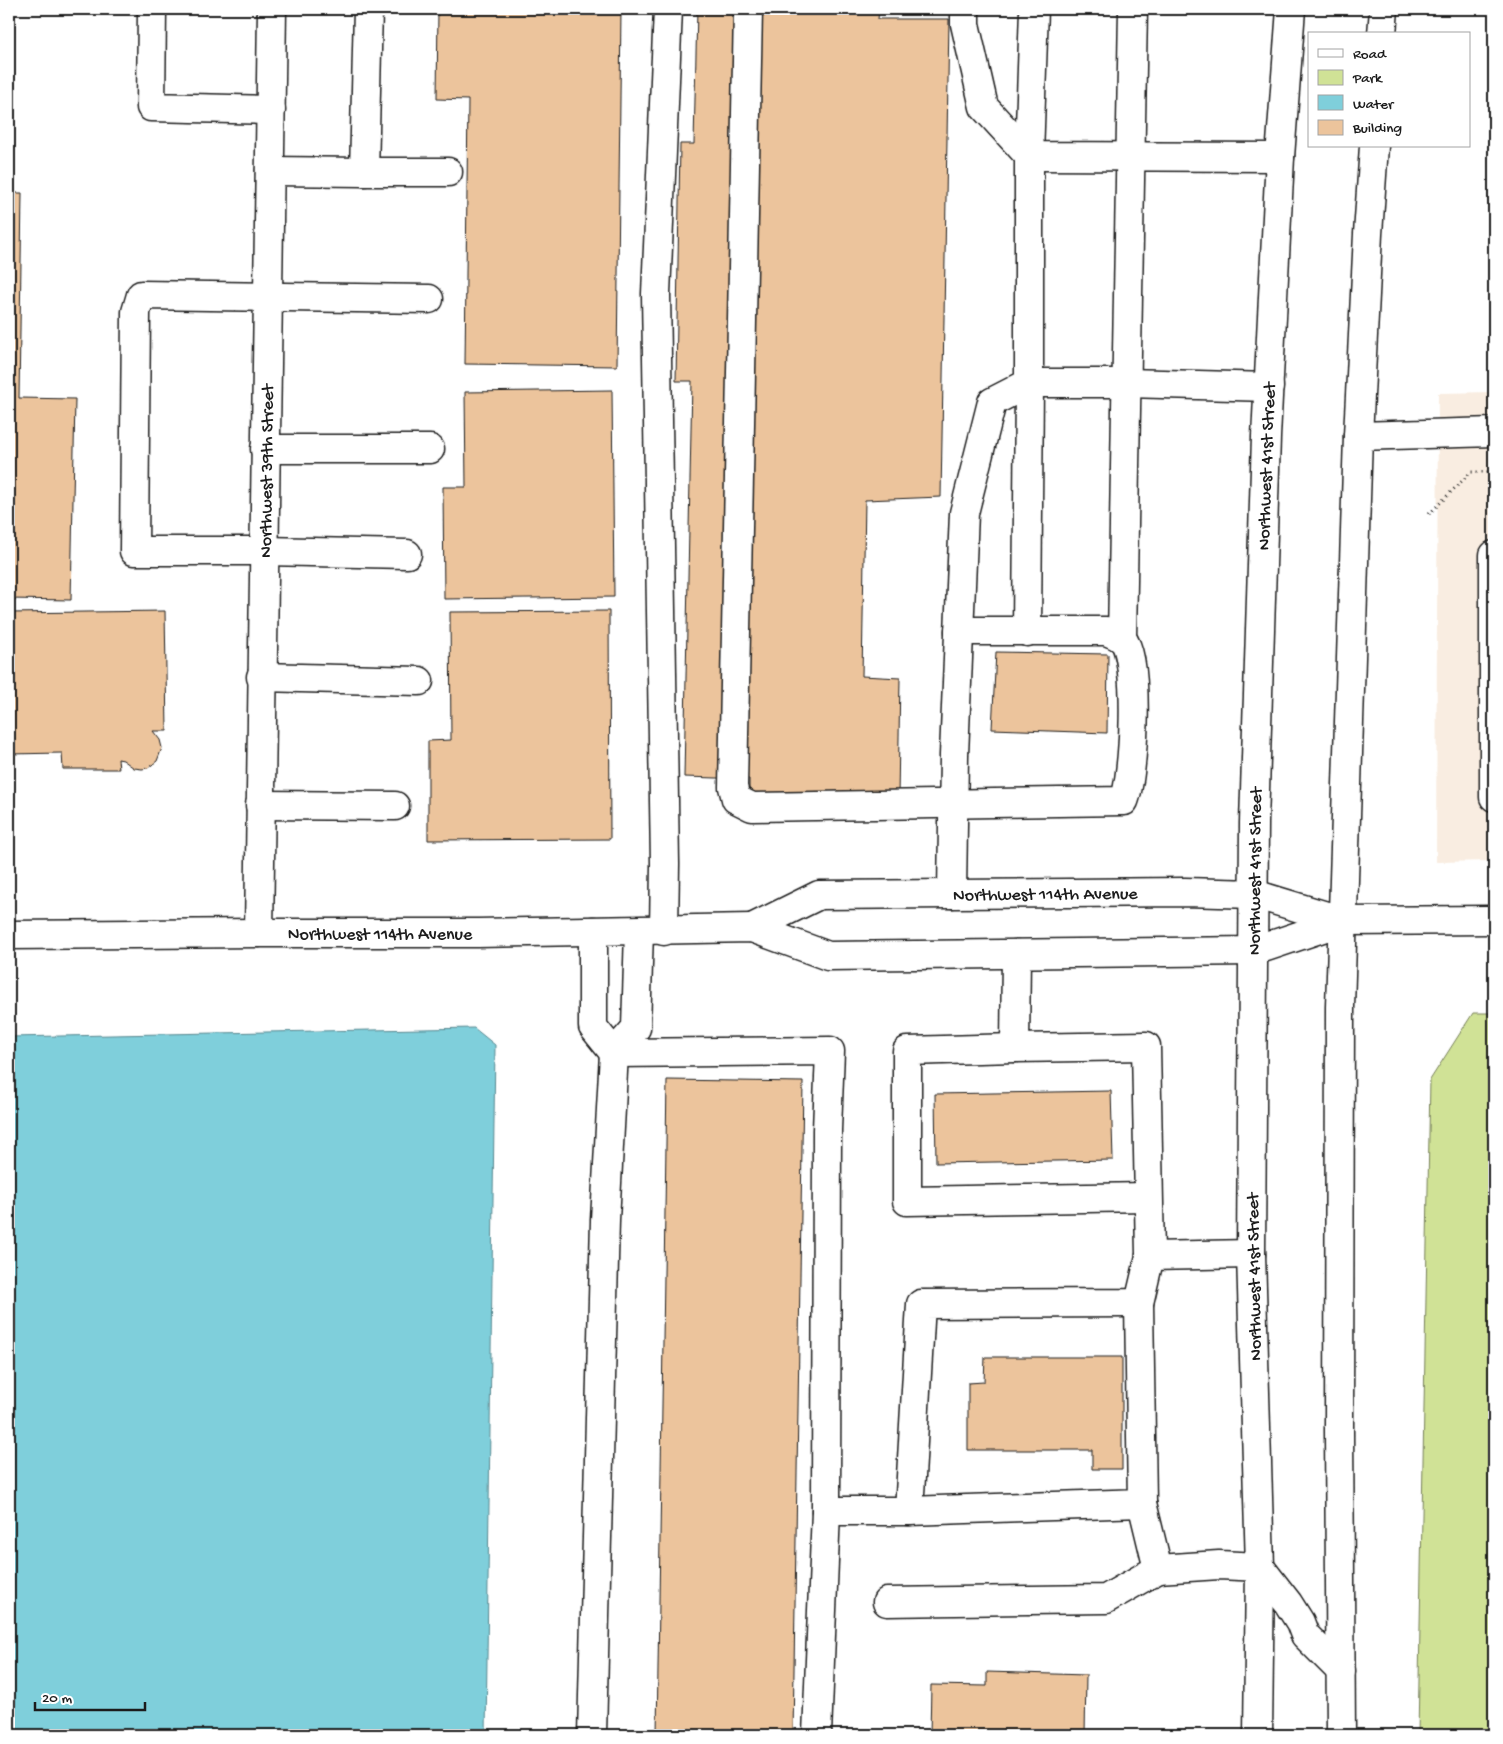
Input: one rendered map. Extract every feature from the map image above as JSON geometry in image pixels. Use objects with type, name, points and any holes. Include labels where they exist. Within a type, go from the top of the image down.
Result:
[{"type":"main road","points":[[152,9],[151,107],[271,110]]},
{"type":"main road","name":"Northwest 39th Street","points":[[259,933],[272,9]]},
{"type":"main road","points":[[364,172],[368,9]]},
{"type":"main road","points":[[592,1735],[605,1220],[614,1053],[636,1028],[652,931],[664,835],[656,294],[668,9]]},
{"type":"main road","points":[[748,9],[733,787],[736,799],[752,807],[1124,801],[1128,792],[1131,761],[1134,685],[1128,650],[1122,639],[1133,9]]},
{"type":"main road","points":[[965,9],[965,24],[984,107],[1029,156],[1280,157]]},
{"type":"main road","points":[[1027,632],[1029,156],[1034,9]]},
{"type":"main road","name":"Northwest 41st Street","points":[[1258,1735],[1260,1567],[1251,1254],[1254,823],[1269,387],[1280,157],[1291,9]]},
{"type":"main road","points":[[1382,32],[1384,9]]},
{"type":"main road","points":[[1341,1735],[1339,1440],[1340,1007],[1358,436],[1374,148]]},
{"type":"main road","points":[[270,171],[448,172]]},
{"type":"main road","points":[[407,554],[264,550],[134,551],[136,312],[141,295],[429,299]]},
{"type":"main road","points":[[952,894],[953,805],[964,513],[992,402],[1029,383],[1127,383],[1269,387]]},
{"type":"main road","points":[[1358,436],[1494,432]]},
{"type":"main road","points":[[266,449],[430,449]]},
{"type":"main road","points":[[1494,555],[1494,797]]},
{"type":"main road","points":[[959,631],[1106,631],[1122,639]]},
{"type":"main road","points":[[262,677],[418,681]]},
{"type":"main road","points":[[260,805],[394,806]]},
{"type":"main road","name":"Northwest 114th Avenue","points":[[752,928],[819,895],[1185,892],[1254,894],[1343,921],[1494,920]]},
{"type":"main road","name":"Northwest 114th Avenue","points":[[9,935],[478,933],[752,928],[828,956],[1254,951],[1343,921]]},
{"type":"main road","points":[[593,931],[593,1027],[614,1053]]},
{"type":"main road","points":[[1015,1048],[1016,954]]},
{"type":"main road","points":[[1148,1197],[907,1201],[907,1051],[1146,1046],[1150,1256],[1139,1303],[1142,1503],[1158,1569]]},
{"type":"main road","points":[[614,1053],[830,1051],[826,1511],[818,1735]]},
{"type":"main road","points":[[1150,1256],[1251,1254]]},
{"type":"main road","points":[[909,1511],[922,1304],[1139,1303]]},
{"type":"main road","points":[[826,1511],[909,1511],[1142,1503]]},
{"type":"main road","points":[[887,1602],[1106,1599],[1158,1569],[1219,1566],[1260,1567],[1288,1604],[1305,1634],[1341,1671]]},
{"type":"path","points":[[1429,514],[1471,472],[1494,472]]},
{"type":"shaded area","points":[[1494,392],[1494,861],[1436,862],[1438,393]]},
{"type":"green space","points":[[1473,1013],[1494,1013],[1494,1735],[1418,1735],[1430,1080]]},
{"type":"water","points":[[474,1028],[495,1045],[486,1735],[9,1735],[9,1037]]},
{"type":"building","points":[[9,9],[14,9],[12,172],[9,172]]},
{"type":"building","points":[[438,9],[621,9],[617,366],[465,364],[468,100],[437,99]]},
{"type":"building","points":[[697,9],[879,9],[878,19],[949,19],[941,497],[865,500],[862,676],[900,678],[898,797],[749,794],[749,779],[684,777],[692,381],[676,381],[680,144],[694,144]]},
{"type":"building","points":[[9,193],[22,193],[19,398],[75,399],[71,600],[9,599]]},
{"type":"building","points":[[612,390],[614,597],[444,599],[443,487],[466,487],[465,392]]},
{"type":"building","points":[[165,611],[167,731],[153,731],[160,740],[162,748],[157,761],[148,768],[142,769],[134,768],[123,760],[118,759],[119,769],[63,769],[62,753],[9,754],[9,613]]},
{"type":"building","points":[[609,611],[610,839],[428,840],[428,741],[451,740],[450,612]]},
{"type":"building","points":[[996,652],[1108,654],[1107,733],[992,729]]},
{"type":"building","points":[[667,1080],[803,1082],[793,1735],[657,1734]]},
{"type":"building","points":[[1111,1091],[1113,1160],[936,1163],[935,1094]]},
{"type":"building","points":[[985,1357],[1122,1357],[1122,1469],[1092,1469],[1092,1450],[968,1450],[968,1383],[984,1382]]},
{"type":"building","points":[[987,1672],[1086,1675],[1085,1735],[930,1735],[931,1685],[987,1686]]}]
